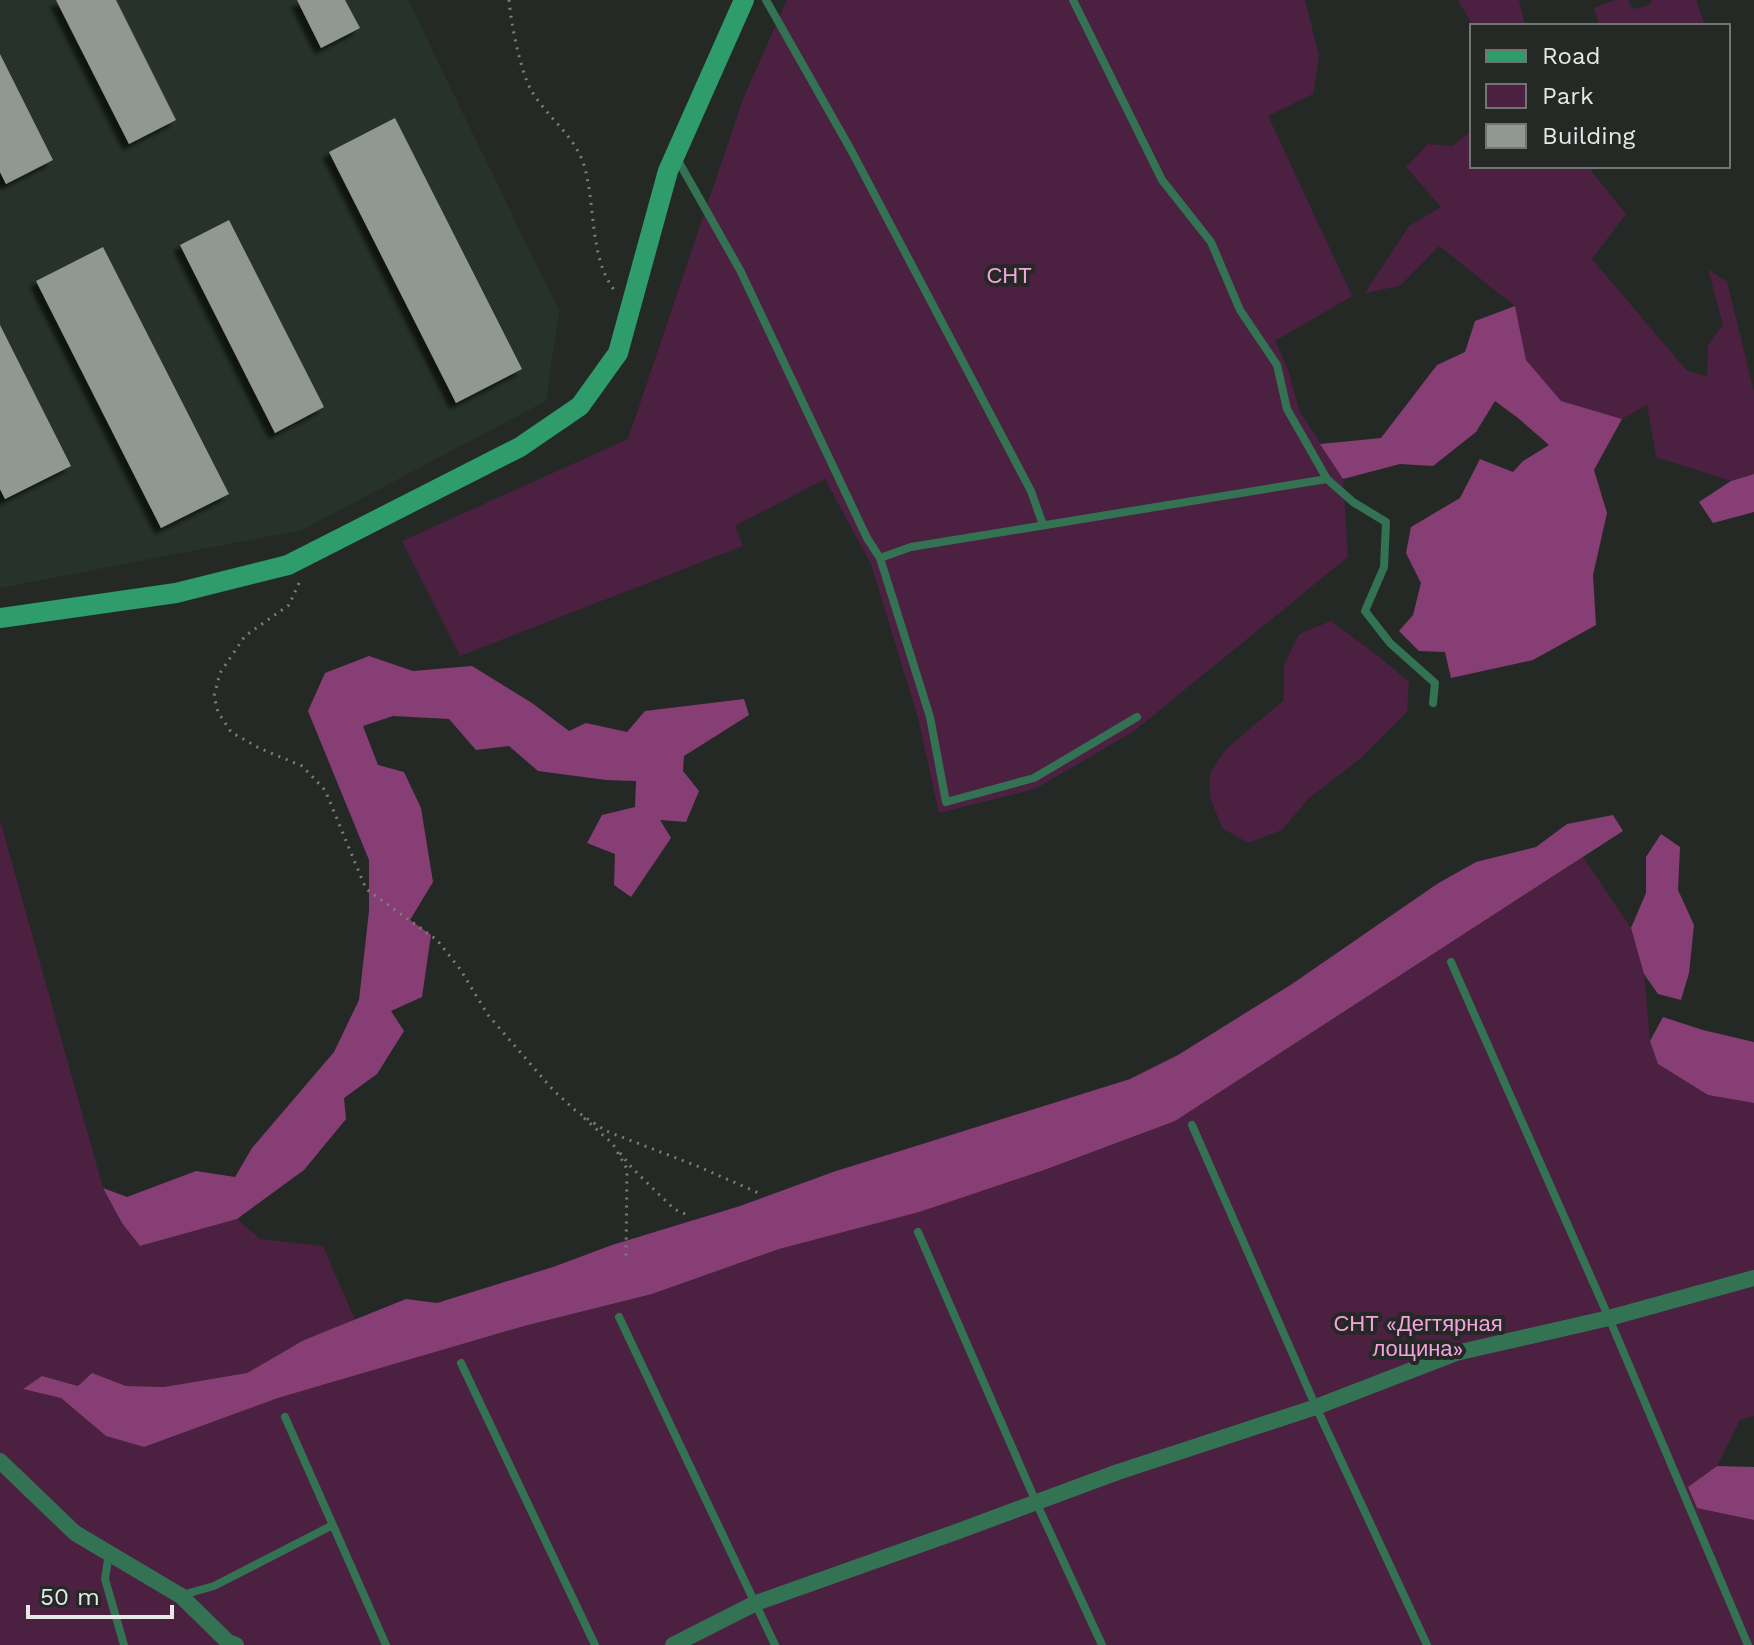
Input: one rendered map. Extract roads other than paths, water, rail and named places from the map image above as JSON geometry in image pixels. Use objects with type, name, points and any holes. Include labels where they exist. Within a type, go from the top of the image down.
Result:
[{"type":"street","points":[[0,618],[176,593],[288,565],[520,447],[580,406],[618,353],[668,171],[744,0]]},
{"type":"street","points":[[673,1645],[756,1603],[1118,1472],[1316,1407],[1456,1353],[1609,1318],[1754,1278]]},
{"type":"street","points":[[0,1461],[75,1533],[181,1596],[228,1642],[236,1645]]},
{"type":"lane","points":[[766,0],[851,150],[945,327],[1031,491],[1043,525]]},
{"type":"lane","points":[[1073,0],[1162,180],[1211,242],[1240,310],[1277,365],[1287,409],[1327,479],[1353,502],[1386,522],[1384,567],[1365,611],[1390,643],[1435,683],[1433,703]]},
{"type":"lane","points":[[675,154],[740,270],[867,538],[880,558],[930,717],[946,802],[1034,778],[1137,717]]},
{"type":"lane","points":[[880,558],[911,547],[1327,479]]},
{"type":"lane","points":[[1451,962],[1609,1318],[1748,1645]]},
{"type":"lane","points":[[1192,1125],[1316,1407],[1427,1645]]},
{"type":"lane","points":[[918,1232],[1102,1645]]},
{"type":"lane","points":[[619,1317],[775,1645]]},
{"type":"lane","points":[[461,1363],[595,1645]]},
{"type":"lane","points":[[285,1417],[386,1645]]},
{"type":"lane","points":[[181,1596],[214,1586],[333,1525]]},
{"type":"lane","points":[[109,1553],[105,1579],[124,1645]]},
{"type":"park label","name":"СНТ","points":[[1009,275]]},
{"type":"park label","name":"СНТ «Дегтярная лощина»","points":[[1418,1336]]}]
